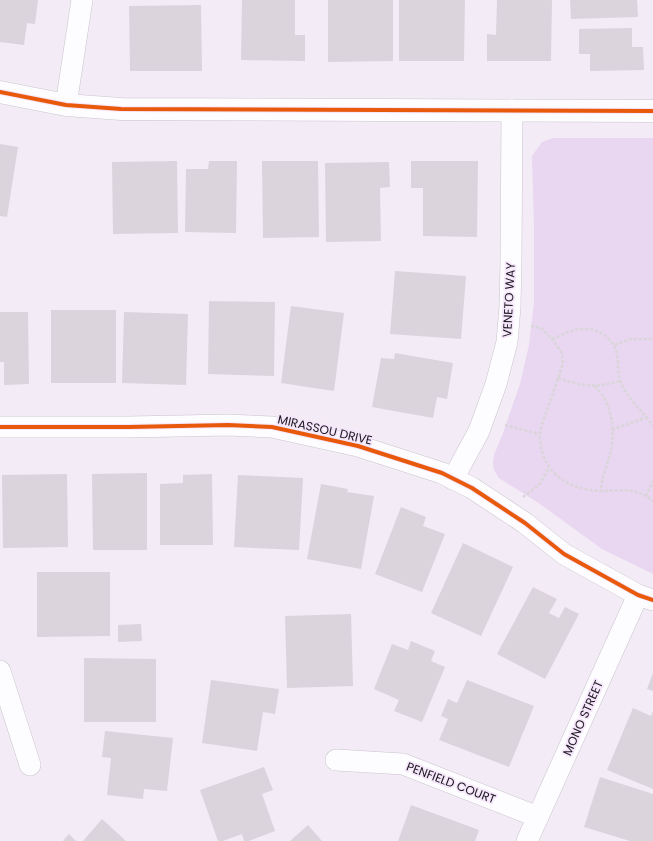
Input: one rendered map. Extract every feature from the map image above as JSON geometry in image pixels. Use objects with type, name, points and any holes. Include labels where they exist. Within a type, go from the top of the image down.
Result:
[{"type":"street","points":[[66,105],[82,0]]},
{"type":"street","points":[[0,92],[66,105],[121,109],[653,111]]},
{"type":"street","name":"VENETO WAY","points":[[454,479],[483,421],[496,384],[507,342],[511,261],[512,110]]},
{"type":"street","name":"MIRASSOU DRIVE","points":[[0,427],[228,425],[272,427],[358,446],[442,473],[472,488],[512,514],[564,554],[645,597]]},
{"type":"street","name":"MONO STREET","points":[[527,841],[645,597]]},
{"type":"street","points":[[0,671],[30,765]]},
{"type":"street","name":"PENFIELD COURT","points":[[336,760],[402,764],[538,817]]},
{"type":"path","points":[[508,323],[541,328],[552,339],[562,353],[563,363],[540,434],[541,447],[549,468],[561,479],[577,488],[601,491],[620,489],[635,491],[653,501]]},
{"type":"path","points":[[552,339],[575,330],[585,329],[596,330],[606,336],[614,345],[617,355],[620,381],[626,393],[653,426]]},
{"type":"path","points":[[614,345],[629,339],[653,339]]},
{"type":"path","points":[[558,378],[576,384],[596,386],[620,381]]},
{"type":"path","points":[[596,386],[604,397],[609,409],[612,430],[611,454],[601,482],[601,491]]},
{"type":"path","points":[[612,430],[647,417]]},
{"type":"path","points":[[483,421],[521,428],[540,434]]},
{"type":"path","points":[[512,514],[523,496],[540,485],[549,468]]},
{"type":"path","points":[[646,496],[653,481]]},
{"type":"shaded area","points":[[553,138],[653,138],[653,574],[602,549],[540,504],[499,478],[494,470],[494,455],[520,384],[529,345],[534,302],[532,156],[542,142]]},
{"type":"building","points":[[0,0],[38,0],[35,24],[27,23],[24,45],[0,42]]},
{"type":"building","points":[[242,0],[295,0],[295,35],[305,35],[305,61],[241,60]]},
{"type":"building","points":[[328,0],[393,0],[393,61],[328,62]]},
{"type":"building","points":[[399,0],[465,0],[464,61],[399,61]]},
{"type":"building","points":[[497,0],[552,0],[551,61],[487,61],[487,34],[496,35]]},
{"type":"building","points":[[570,0],[637,0],[638,17],[571,19]]},
{"type":"building","points":[[201,5],[202,71],[130,71],[129,6]]},
{"type":"building","points":[[632,28],[632,47],[643,47],[644,70],[590,71],[590,54],[579,54],[579,29]]},
{"type":"building","points":[[0,144],[18,147],[7,217],[0,216]]},
{"type":"building","points":[[177,161],[178,233],[113,234],[112,162]]},
{"type":"building","points":[[209,161],[237,161],[236,233],[185,232],[186,169],[208,169]]},
{"type":"building","points":[[262,161],[318,161],[319,237],[263,238]]},
{"type":"building","points":[[411,161],[478,161],[477,237],[423,236],[423,188],[411,188]]},
{"type":"building","points":[[389,162],[390,187],[380,188],[381,241],[326,242],[325,163]]},
{"type":"building","points":[[395,271],[466,276],[461,339],[390,334]]},
{"type":"building","points":[[209,301],[275,302],[274,376],[208,374]]},
{"type":"building","points":[[291,306],[344,313],[334,391],[281,383]]},
{"type":"building","points":[[51,310],[116,310],[116,383],[51,383]]},
{"type":"building","points":[[0,312],[28,312],[29,384],[4,385],[4,362],[0,362]]},
{"type":"building","points":[[124,312],[188,314],[186,385],[122,383]]},
{"type":"building","points":[[395,353],[453,363],[447,399],[437,397],[433,418],[372,407],[381,358],[394,359]]},
{"type":"building","points":[[147,473],[147,550],[93,550],[92,474]]},
{"type":"building","points":[[67,474],[68,547],[3,548],[2,475]]},
{"type":"building","points":[[212,474],[213,545],[160,545],[160,484],[183,483],[183,475]]},
{"type":"building","points":[[238,475],[303,478],[299,550],[234,547]]},
{"type":"building","points":[[321,484],[348,489],[347,492],[374,496],[361,569],[307,559]]},
{"type":"building","points":[[401,507],[426,517],[423,526],[445,534],[422,592],[375,574]]},
{"type":"building","points":[[463,543],[513,567],[481,636],[431,613]]},
{"type":"building","points":[[37,572],[110,572],[110,636],[37,637]]},
{"type":"building","points":[[533,587],[557,599],[549,613],[559,618],[565,607],[579,614],[545,679],[497,654]]},
{"type":"building","points":[[351,614],[353,686],[287,688],[285,616]]},
{"type":"building","points":[[141,624],[142,641],[118,642],[118,625]]},
{"type":"building","points":[[411,641],[435,651],[431,661],[445,667],[422,722],[394,711],[399,700],[374,689],[392,644],[408,650]]},
{"type":"building","points":[[84,658],[156,659],[156,722],[84,722]]},
{"type":"building","points":[[653,673],[653,691],[647,689]]},
{"type":"building","points":[[211,680],[279,689],[275,714],[263,712],[257,751],[202,743]]},
{"type":"building","points":[[467,680],[534,706],[509,767],[439,740],[448,719],[441,716],[448,699],[457,703]]},
{"type":"building","points":[[633,708],[651,716],[653,711],[653,789],[607,770]]},
{"type":"building","points":[[105,731],[173,738],[167,791],[144,789],[143,799],[107,795],[111,758],[102,757]]},
{"type":"building","points":[[264,767],[273,790],[262,794],[275,831],[249,841],[244,841],[242,834],[223,841],[218,841],[200,790]]},
{"type":"building","points":[[600,777],[653,794],[653,841],[630,841],[584,827]]},
{"type":"building","points":[[411,805],[479,830],[475,841],[398,841]]},
{"type":"building","points":[[102,819],[126,841],[83,841]]},
{"type":"building","points":[[308,825],[322,841],[290,841]]},
{"type":"building","points":[[69,834],[76,841],[63,841]]},
{"type":"cycle path","points":[[0,92],[66,105],[121,109],[653,111]]},
{"type":"cycle path","points":[[0,427],[228,425],[272,427],[358,446],[442,473],[472,488],[525,523],[564,554],[638,595],[653,600]]}]
